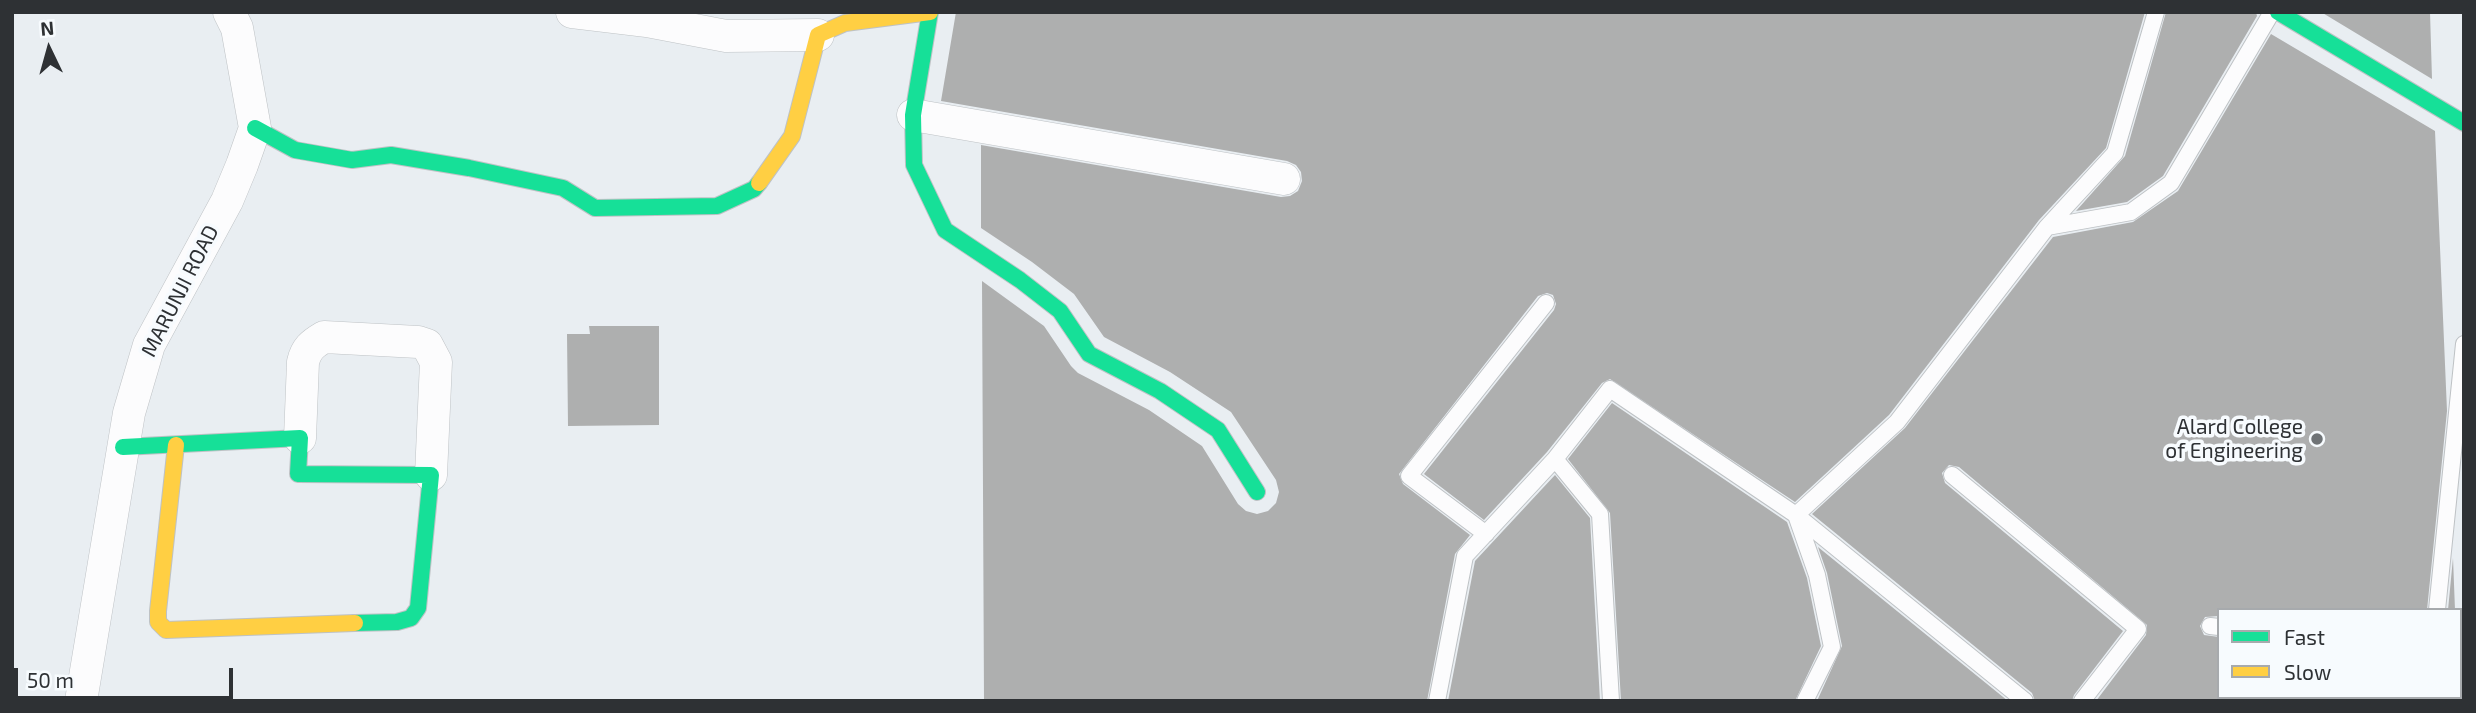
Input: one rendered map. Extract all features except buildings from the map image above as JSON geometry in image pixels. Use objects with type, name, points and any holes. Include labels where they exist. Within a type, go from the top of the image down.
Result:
[{"type":"street","points":[[229,12],[237,27],[255,128],[295,150],[352,160],[391,155],[469,168],[563,188],[595,208],[717,206],[754,189],[792,136],[818,35]]},
{"type":"street","points":[[572,12],[647,21],[726,36],[818,35],[845,23],[930,12],[913,116],[914,164],[945,230],[1020,280],[1060,311],[1089,354],[1160,391],[1218,430],[1257,492]]},
{"type":"street","points":[[2278,12],[2464,123]]},
{"type":"street","points":[[913,116],[1283,179]]},
{"type":"street","name":"MARUNJI ROAD","points":[[81,701],[129,413],[149,345],[227,201],[255,128]]},
{"type":"street","points":[[176,445],[158,611],[158,622],[166,630],[397,622],[411,618],[418,608],[431,475],[436,362],[427,345],[418,342],[324,337],[312,344],[305,353],[303,362],[298,474],[431,475]]},
{"type":"street","points":[[123,447],[300,438]]},
{"type":"lane","points":[[1796,515],[1897,422],[2047,227],[2115,153],[2156,12]]},
{"type":"lane","points":[[2047,227],[2131,212],[2171,183],[2272,12]]},
{"type":"lane","points":[[1486,534],[1409,476],[1546,303]]},
{"type":"lane","points":[[2437,608],[2464,344]]},
{"type":"lane","points":[[1437,701],[1465,556],[1555,460],[1610,389],[1796,515],[2025,701]]},
{"type":"lane","points":[[1555,460],[1600,514],[1611,701]]},
{"type":"lane","points":[[1952,475],[2138,629],[2082,701]]},
{"type":"lane","points":[[1796,515],[1817,575],[1832,647],[1805,701]]},
{"type":"traffic: fast","points":[[930,12],[913,115],[914,165],[945,230],[1020,280],[1060,311],[1089,354],[1160,391],[1218,430],[1257,492]]},
{"type":"traffic: fast","points":[[2278,12],[2464,123]]},
{"type":"traffic: fast","points":[[255,128],[295,150],[352,160],[391,155],[469,168],[563,188],[595,208],[717,206],[754,189],[759,183]]},
{"type":"traffic: fast","points":[[123,447],[300,438],[298,474],[431,475],[418,608],[411,618],[397,622],[355,623]]},
{"type":"traffic: slow","points":[[759,183],[792,136],[818,35],[845,23],[930,12]]},
{"type":"traffic: slow","points":[[176,445],[158,611],[158,622],[166,630],[355,623]]},
{"type":"place","name":"Alard College of Engineering","points":[[2317,439]]}]
